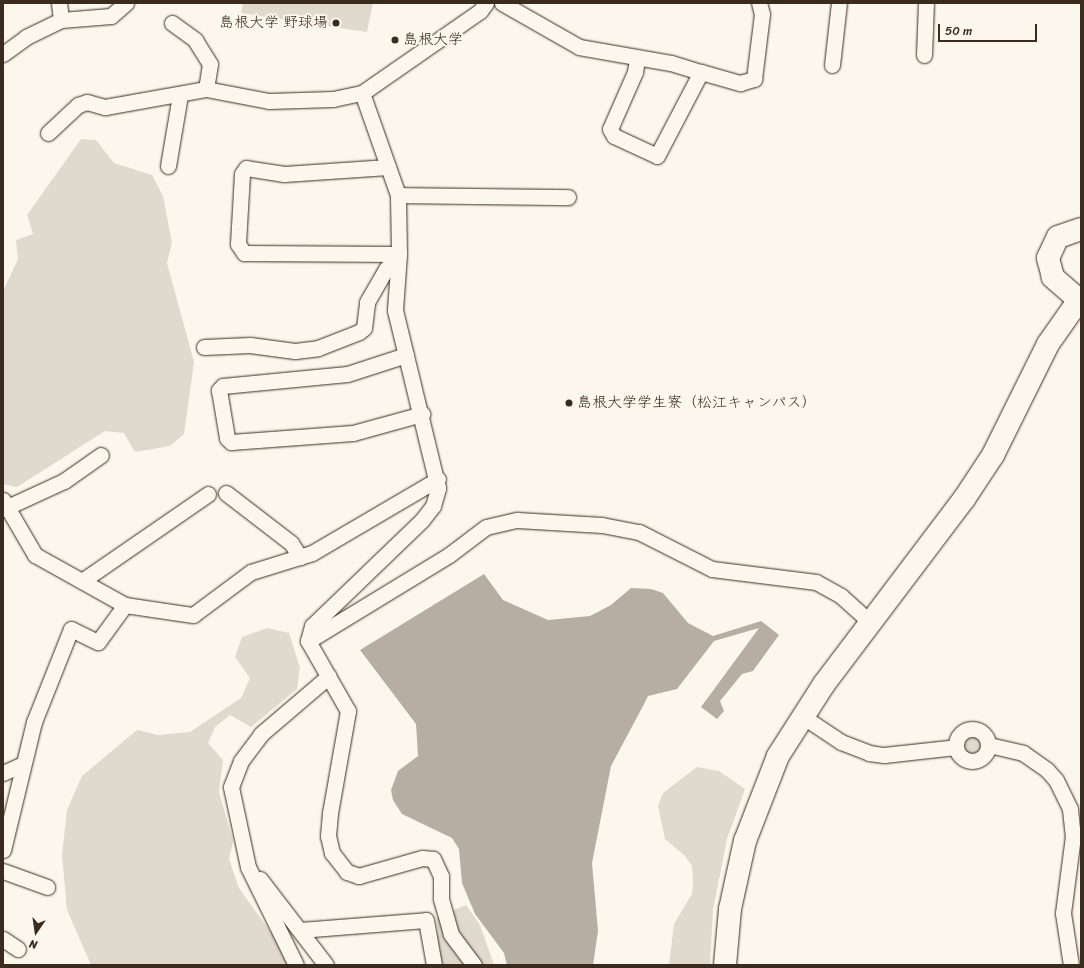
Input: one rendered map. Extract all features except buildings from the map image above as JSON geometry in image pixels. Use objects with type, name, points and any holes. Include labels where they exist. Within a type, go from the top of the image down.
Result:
[{"type":"street","points":[[59,3],[61,20]]},
{"type":"street","points":[[3,54],[26,37],[61,20],[111,16],[126,3]]},
{"type":"street","points":[[48,133],[78,105],[86,102],[105,107],[180,95],[206,89],[269,101],[333,99],[362,92],[474,16],[486,3]]},
{"type":"street","points":[[502,3],[579,47],[701,72],[740,83],[754,79],[762,14],[759,3]]},
{"type":"street","points":[[832,66],[838,3]]},
{"type":"street","points":[[924,55],[926,3]]},
{"type":"street","points":[[172,23],[195,40],[210,64],[206,89]]},
{"type":"street","points":[[636,58],[635,72],[610,129],[614,136],[654,156],[662,152],[701,72]]},
{"type":"street","points":[[362,92],[398,195],[399,254],[394,299],[406,354],[438,479],[432,506],[422,520],[312,626],[308,641],[348,711],[330,813],[328,836],[332,853],[347,872],[359,876],[422,858],[433,859],[441,876],[441,898],[451,934],[474,965]]},
{"type":"street","points":[[168,166],[180,95]]},
{"type":"street","points":[[388,167],[284,174],[246,168],[242,174],[238,244],[244,253],[399,254]]},
{"type":"street","points":[[398,195],[568,197]]},
{"type":"street","points":[[725,965],[730,909],[744,841],[778,756],[802,716],[972,486],[996,448],[1048,344],[1080,298],[1053,277],[1048,258],[1058,238],[1081,229]]},
{"type":"street","points":[[204,347],[250,346],[295,351],[318,348],[359,332],[364,328],[367,302],[386,269],[399,254]]},
{"type":"street","points":[[406,354],[347,374],[223,386],[219,390],[227,438],[231,442],[353,433],[422,414]]},
{"type":"street","points":[[101,456],[64,481],[4,505],[28,547],[82,581],[125,605],[193,615],[251,572],[300,557],[438,479]]},
{"type":"street","points":[[82,581],[208,494]]},
{"type":"street","points":[[226,494],[291,543],[300,557]]},
{"type":"street","points":[[308,641],[449,555],[486,528],[517,520],[602,526],[639,532],[712,569],[816,582],[841,596],[871,623]]},
{"type":"street","points":[[3,850],[21,765],[52,672],[71,629],[98,642],[125,605]]},
{"type":"street","points":[[296,965],[248,867],[232,779],[261,734],[329,676]]},
{"type":"street","points":[[802,716],[841,742],[869,753],[884,755],[956,747]]},
{"type":"street","points":[[989,744],[985,755],[974,761],[962,758],[956,747],[959,735],[970,728],[982,732],[989,744],[1035,760],[1056,780],[1070,809],[1073,836],[1063,913],[1071,965]]},
{"type":"street","points":[[3,773],[21,765]]},
{"type":"street","points":[[248,867],[268,887],[326,965]]},
{"type":"street","points":[[3,871],[47,887]]},
{"type":"street","points":[[300,930],[426,920],[434,965]]},
{"type":"street","points":[[3,939],[18,949]]},
{"type":"shaded area","name":"島根大学 野球場","points":[[243,3],[373,3],[367,32],[241,13]]},
{"type":"shaded area","points":[[81,139],[96,140],[114,163],[152,175],[163,196],[172,243],[167,263],[194,362],[184,434],[170,446],[135,452],[124,433],[105,431],[17,487],[3,484],[3,291],[18,259],[16,240],[33,234],[27,215]]},
{"type":"shaded area","points":[[484,574],[503,600],[548,620],[590,616],[611,605],[631,588],[651,589],[663,593],[688,623],[713,636],[761,621],[779,635],[753,671],[742,674],[720,701],[724,711],[717,719],[701,707],[759,628],[714,641],[677,689],[648,696],[611,766],[592,863],[598,931],[593,965],[507,965],[504,953],[475,914],[462,883],[459,849],[452,838],[402,814],[393,800],[391,790],[398,771],[418,756],[416,724],[360,650]]},
{"type":"shaded area","points":[[267,628],[289,633],[300,668],[297,689],[251,727],[230,715],[215,727],[208,743],[223,760],[219,792],[233,841],[229,859],[239,888],[284,951],[287,965],[91,965],[67,910],[62,855],[67,810],[82,776],[137,730],[158,735],[190,732],[241,698],[250,678],[235,657],[242,637]]},
{"type":"shaded area","points":[[973,735],[980,738],[983,745],[980,752],[973,755],[966,752],[963,745],[966,738]]},
{"type":"shaded area","points":[[697,767],[719,771],[745,789],[727,839],[713,910],[710,965],[669,965],[674,924],[692,894],[692,866],[685,856],[665,839],[658,806],[663,793]]},
{"type":"shaded area","points":[[466,905],[480,925],[494,965],[439,965],[437,917]]},
{"type":"place","name":"島根大学 野球場","points":[[336,23]]},
{"type":"place","name":"島根大学","points":[[395,40]]},
{"type":"place","name":"島根大学学生寮（松江キャンパス）","points":[[569,403]]}]
